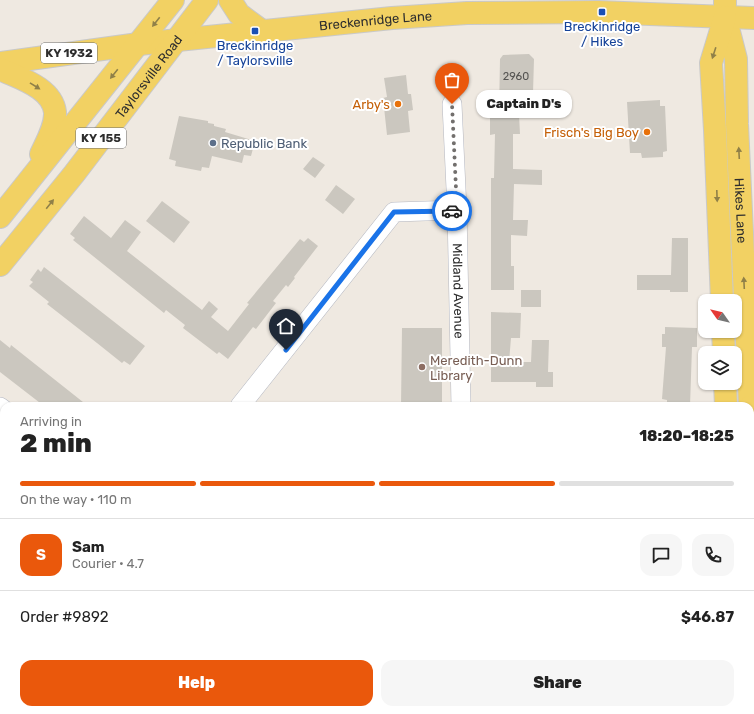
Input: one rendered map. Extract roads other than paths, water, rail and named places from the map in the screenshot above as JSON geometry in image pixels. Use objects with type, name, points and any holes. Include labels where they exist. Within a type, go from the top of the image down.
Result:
[{"type":"main road","name":"Taylorsville Road","points":[[0,216],[173,0]]},
{"type":"main road","name":"Taylorsville Road","points":[[0,265],[74,174],[207,0]]},
{"type":"main road","points":[[230,0],[239,14],[262,31]]},
{"type":"main road","name":"Breckenridge Lane","points":[[0,63],[139,44],[392,18],[495,12],[598,12],[725,8],[754,18]]},
{"type":"main road","name":"Hikes Lane","points":[[722,294],[711,63],[725,8]]},
{"type":"main road","name":"Hikes Lane","points":[[725,8],[736,59],[750,402]]},
{"type":"main road","points":[[0,69],[37,86],[50,99],[55,112],[52,128],[31,179]]},
{"type":"main road","points":[[725,390],[726,402]]},
{"type":"street","name":"Midland Avenue","points":[[452,104],[457,210],[461,402]]},
{"type":"street","points":[[243,402],[394,212],[457,210]]},
{"type":"place","name":"Breckinridge / Hikes","points":[[602,12]]},
{"type":"place","name":"Breckinridge / Taylorsville","points":[[255,31]]},
{"type":"place","name":"Arby's","points":[[398,104]]},
{"type":"place","name":"Captain D's","points":[[452,104]]},
{"type":"place","name":"Frisch's Big Boy","points":[[647,132]]},
{"type":"place","name":"Republic Bank","points":[[213,143]]},
{"type":"place","name":"Meredith-Dunn Library","points":[[422,367]]}]
